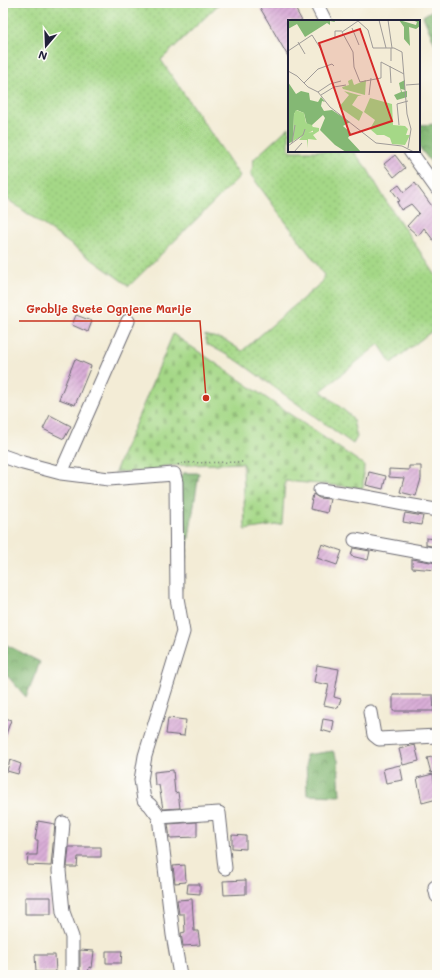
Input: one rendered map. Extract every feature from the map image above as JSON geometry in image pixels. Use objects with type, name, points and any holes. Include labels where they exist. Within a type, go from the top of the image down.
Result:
[{"type":"street","points":[[316,3],[324,20]]},
{"type":"street","points":[[411,152],[437,189]]},
{"type":"street","points":[[61,473],[128,321]]},
{"type":"street","points":[[3,456],[23,464],[61,473],[109,479],[174,474],[176,482],[177,598],[183,632],[145,756],[141,780],[144,800],[159,817],[172,935],[180,975]]},
{"type":"street","points":[[320,490],[350,493],[401,505],[437,510]]},
{"type":"street","points":[[355,540],[437,555]]},
{"type":"street","points":[[370,712],[374,734],[379,739],[437,736]]},
{"type":"street","points":[[159,817],[219,813],[225,868]]},
{"type":"street","points":[[63,823],[59,871],[62,912],[72,937],[72,975]]},
{"type":"path","points":[[169,474],[180,463],[244,462]]},
{"type":"green space","points":[[3,3],[220,3],[161,60],[240,176],[129,286],[3,196]]},
{"type":"green space","points":[[437,7],[437,49],[423,16]]},
{"type":"green space","points":[[437,124],[437,170],[420,148],[420,125]]},
{"type":"green space","points":[[288,128],[288,152],[354,152],[368,170],[386,201],[437,277],[437,327],[391,363],[379,344],[321,391],[352,417],[357,437],[353,444],[238,361],[207,344],[205,335],[225,340],[242,351],[322,282],[324,274],[251,175],[254,159]]},
{"type":"green space","points":[[173,334],[364,465],[363,488],[285,481],[282,524],[245,530],[243,463],[163,466],[156,471],[115,472]]},
{"type":"green space","points":[[183,473],[199,473],[181,589],[176,482]]},
{"type":"green space","points":[[3,643],[40,662],[26,697],[3,671]]},
{"type":"green space","points":[[333,751],[338,760],[340,796],[307,795],[306,755]]},
{"type":"building","points":[[264,3],[294,3],[301,20],[288,20],[288,56],[259,6]]},
{"type":"building","points":[[395,155],[405,168],[394,177],[384,164]]},
{"type":"building","points":[[415,183],[437,213],[437,245],[424,228],[418,236],[407,226],[419,213],[411,204],[401,210],[397,202],[400,201],[392,190],[399,185],[404,192]]},
{"type":"building","points":[[76,315],[92,321],[88,332],[72,325]]},
{"type":"building","points":[[75,359],[91,366],[75,405],[59,399]]},
{"type":"building","points":[[50,415],[71,426],[64,439],[43,429]]},
{"type":"building","points":[[409,466],[421,466],[421,479],[416,496],[400,492],[404,478],[389,477],[389,469],[409,470]]},
{"type":"building","points":[[369,472],[386,476],[383,489],[366,485]]},
{"type":"building","points":[[313,494],[319,498],[330,499],[327,513],[310,509]]},
{"type":"building","points":[[405,513],[423,516],[421,525],[403,522]]},
{"type":"building","points":[[426,538],[437,539],[437,547],[426,545]]},
{"type":"building","points":[[322,544],[342,551],[337,565],[317,558]]},
{"type":"building","points":[[353,548],[370,551],[368,560],[351,556]]},
{"type":"building","points":[[412,559],[437,563],[437,570],[412,568]]},
{"type":"building","points":[[317,665],[339,669],[334,697],[341,699],[338,708],[324,705],[329,685],[314,682]]},
{"type":"building","points":[[393,695],[433,695],[434,711],[393,711]]},
{"type":"building","points":[[3,717],[11,720],[4,740],[3,740]]},
{"type":"building","points":[[168,718],[186,720],[184,736],[166,734]]},
{"type":"building","points":[[323,719],[334,721],[332,733],[321,730]]},
{"type":"building","points":[[415,745],[419,761],[403,765],[399,749]]},
{"type":"building","points":[[437,756],[437,771],[431,773],[427,758]]},
{"type":"building","points":[[10,760],[21,764],[18,774],[7,771]]},
{"type":"building","points":[[400,765],[403,780],[386,783],[383,769]]},
{"type":"building","points":[[173,770],[175,793],[178,792],[180,808],[163,809],[159,785],[155,785],[154,772]]},
{"type":"building","points":[[433,774],[437,799],[422,803],[417,778]]},
{"type":"building","points":[[38,821],[55,824],[51,866],[27,865],[28,855],[37,855],[38,840],[35,840]]},
{"type":"building","points":[[197,822],[197,837],[170,838],[168,824]]},
{"type":"building","points":[[232,835],[246,836],[246,849],[232,848]]},
{"type":"building","points":[[69,847],[101,847],[101,857],[78,857],[77,867],[67,867]]},
{"type":"building","points":[[185,865],[186,882],[175,883],[173,866]]},
{"type":"building","points":[[246,880],[246,894],[224,895],[223,881]]},
{"type":"building","points":[[188,884],[200,884],[200,894],[187,893]]},
{"type":"building","points":[[25,897],[51,897],[51,914],[25,914]]},
{"type":"building","points":[[192,899],[194,931],[198,931],[200,945],[183,946],[181,933],[185,932],[184,914],[179,914],[177,900]]},
{"type":"building","points":[[80,950],[94,951],[92,968],[89,967],[88,975],[80,975]]},
{"type":"building","points":[[106,951],[122,951],[121,963],[106,963]]},
{"type":"building","points":[[35,955],[55,955],[56,972],[36,972]]},
{"type":"place","name":"Groblje Svete Ognjene Marije","points":[[206,398]]}]
